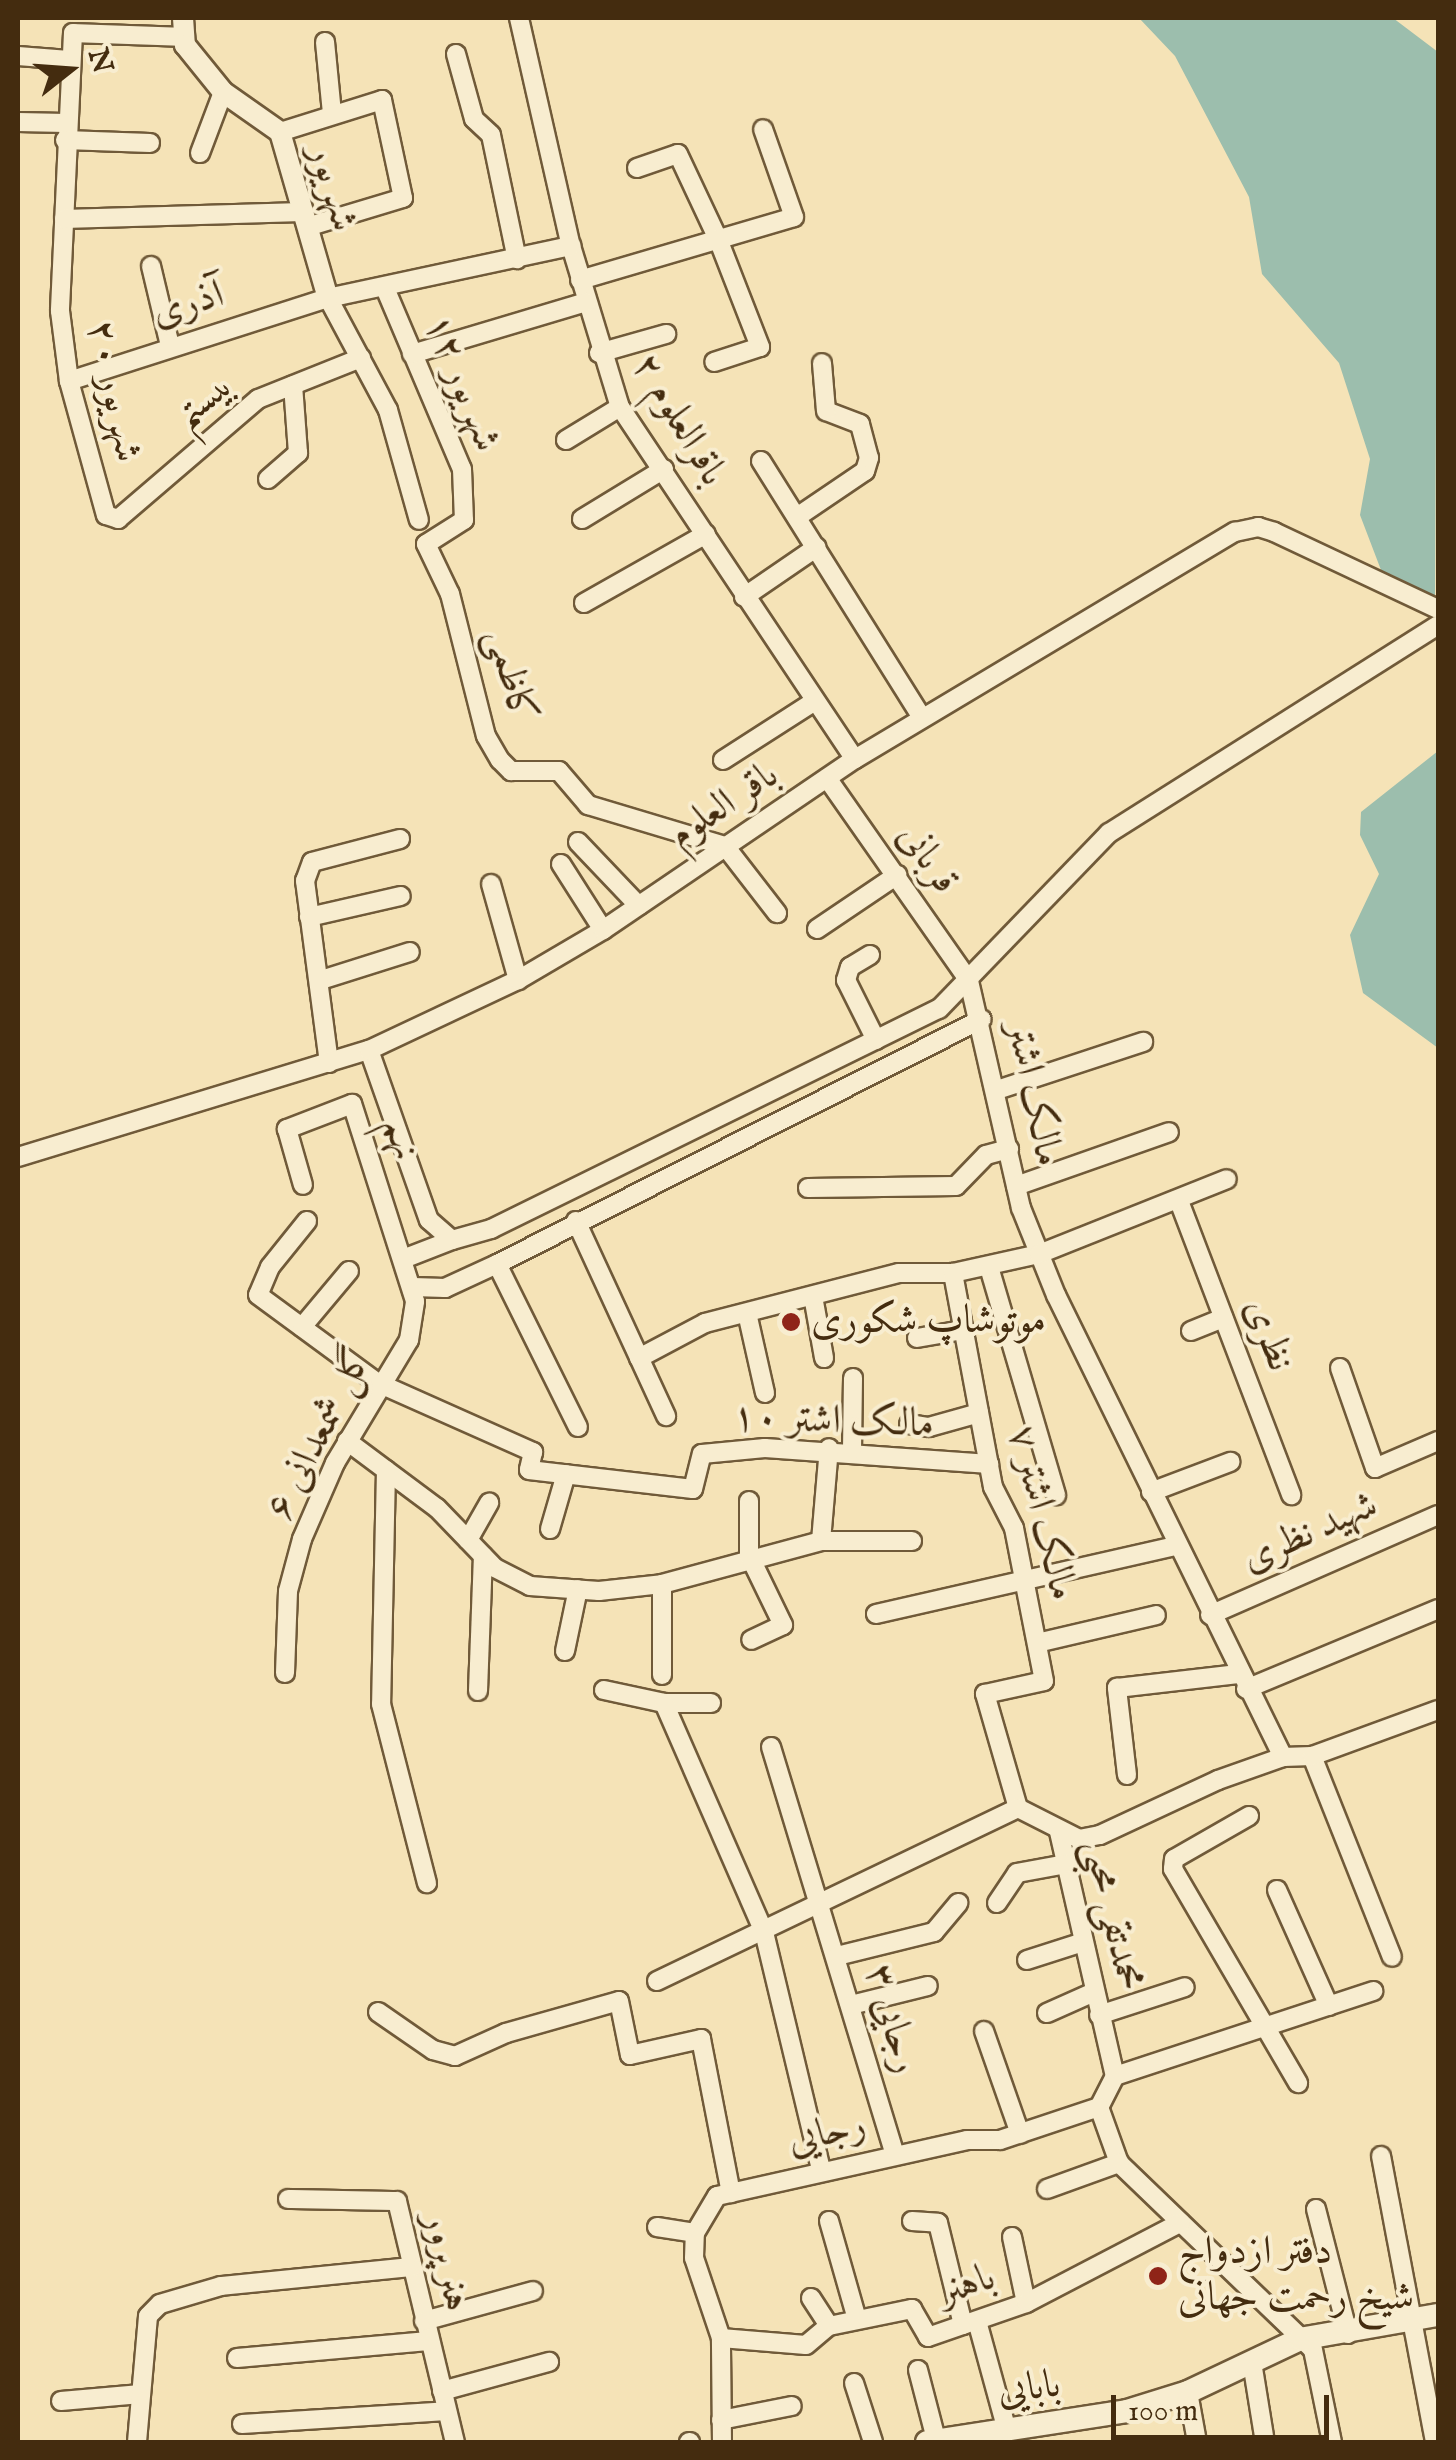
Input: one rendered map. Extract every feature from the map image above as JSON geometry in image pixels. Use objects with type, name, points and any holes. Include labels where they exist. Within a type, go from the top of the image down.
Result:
[{"type":"main road","name":"بابایی","points":[[940,2440],[992,2435],[1127,2411],[1188,2392],[1307,2341],[1427,2318]]},
{"type":"street","name":"باقرالعلوم ۲","points":[[519,18],[571,246],[600,353],[620,406],[855,759]]},
{"type":"street","points":[[18,56],[69,60],[73,34],[184,27]]},
{"type":"street","name":"شهریور","points":[[184,27],[223,92],[280,132],[328,298]]},
{"type":"street","points":[[325,42],[332,113]]},
{"type":"street","points":[[456,54],[474,118],[491,136],[518,258]]},
{"type":"street","name":"شهریور ۲۰","points":[[69,60],[60,311],[69,381],[106,515]]},
{"type":"street","points":[[200,153],[223,92]]},
{"type":"street","points":[[64,219],[305,219],[403,198],[382,100],[280,132]]},
{"type":"street","points":[[18,122],[150,144]]},
{"type":"street","points":[[580,280],[794,217],[763,129]]},
{"type":"street","points":[[636,168],[678,154],[718,239],[760,347],[714,362]]},
{"type":"street","name":"آذری","points":[[69,381],[328,298],[571,246]]},
{"type":"street","points":[[152,266],[170,346]]},
{"type":"street","name":"شهریور ۱۲","points":[[385,288],[462,470],[467,504],[453,532],[426,544]]},
{"type":"street","points":[[328,298],[388,410],[419,520]]},
{"type":"street","points":[[412,354],[586,302]]},
{"type":"street","points":[[600,353],[666,334]]},
{"type":"street","name":"بیستم","points":[[106,515],[118,518],[258,399],[361,358]]},
{"type":"street","points":[[797,518],[864,471],[869,458],[860,424],[826,411],[822,363]]},
{"type":"street","points":[[268,479],[298,453],[293,386]]},
{"type":"street","points":[[566,440],[620,406]]},
{"type":"street","points":[[761,461],[922,718]]},
{"type":"street","points":[[582,519],[664,469]]},
{"type":"street","name":"باقر العلوم","points":[[18,1157],[369,1050],[518,980],[603,930],[855,759],[1235,532],[1258,527],[1274,532],[1438,609]]},
{"type":"street","points":[[584,603],[706,534]]},
{"type":"street","name":"کاظمی","points":[[426,544],[455,610],[486,736],[500,760],[512,771],[559,771],[588,805],[726,846]]},
{"type":"street","points":[[744,597],[816,548]]},
{"type":"street","name":"مالک اشتر","points":[[1284,1757],[1176,1546],[1039,1254],[1016,1186],[982,1019],[968,980],[1109,833],[1438,626]]},
{"type":"street","points":[[723,760],[814,702]]},
{"type":"street","name":"قربانی","points":[[827,778],[968,980]]},
{"type":"street","points":[[329,1063],[305,881],[312,862],[400,839]]},
{"type":"street","points":[[578,842],[639,906]]},
{"type":"street","points":[[726,846],[777,912]]},
{"type":"street","points":[[561,864],[603,930]]},
{"type":"street","points":[[818,930],[897,876]]},
{"type":"street","points":[[490,884],[518,980]]},
{"type":"street","points":[[309,917],[401,896]]},
{"type":"street","points":[[321,980],[410,952]]},
{"type":"street","points":[[870,955],[850,967],[846,980],[876,1040]]},
{"type":"street","points":[[428,1249],[491,1229],[939,1010],[968,980]]},
{"type":"street","points":[[369,1050],[430,1220],[428,1249],[413,1287],[445,1288],[982,1019]]},
{"type":"street","points":[[996,1090],[1143,1042]]},
{"type":"street","name":"نهم","points":[[304,1185],[287,1129],[352,1104],[428,1249]]},
{"type":"street","points":[[1016,1186],[1169,1132]]},
{"type":"street","points":[[808,1188],[956,1186],[986,1156],[1009,1149]]},
{"type":"street","points":[[644,1152],[656,1183]]},
{"type":"street","points":[[639,1358],[706,1323],[899,1274],[953,1273],[1039,1254],[1227,1179]]},
{"type":"street","name":"نظری","points":[[1179,1201],[1291,1495]]},
{"type":"street","name":"مالک اشتر ۱۰","points":[[307,1221],[270,1267],[258,1295],[378,1382],[533,1452],[529,1470],[693,1489],[702,1454],[829,1448],[989,1464]]},
{"type":"street","points":[[576,1222],[666,1416]]},
{"type":"street","points":[[497,1264],[578,1426]]},
{"type":"street","points":[[989,1267],[1056,1494]]},
{"type":"street","points":[[302,1327],[348,1271]]},
{"type":"street","name":"مالک اشتر ۷","points":[[953,1273],[989,1464],[1014,1528],[1044,1680],[984,1694],[1018,1808]]},
{"type":"street","name":"گل شمعدانی ۶","points":[[284,1673],[288,1591],[312,1512],[378,1382],[409,1340],[413,1287]]},
{"type":"street","points":[[813,1296],[824,1358]]},
{"type":"street","points":[[748,1313],[765,1393]]},
{"type":"street","points":[[1192,1331],[1224,1318]]},
{"type":"street","points":[[917,1338],[964,1330]]},
{"type":"street","points":[[1340,1368],[1376,1468],[1438,1441]]},
{"type":"street","points":[[852,1450],[853,1378]]},
{"type":"street","points":[[909,1424],[929,1427],[979,1413]]},
{"type":"street","points":[[346,1441],[386,1470],[483,1556],[530,1586],[578,1589],[662,1584],[749,1555],[821,1541],[912,1541]]},
{"type":"street","points":[[821,1541],[829,1448]]},
{"type":"street","points":[[1151,1492],[1230,1462]]},
{"type":"street","points":[[386,1470],[381,1704],[427,1883]]},
{"type":"street","points":[[550,1529],[566,1474]]},
{"type":"street","points":[[749,1501],[749,1555],[782,1625],[751,1640]]},
{"type":"street","points":[[468,1540],[489,1504]]},
{"type":"street","name":"شهید نظری","points":[[1210,1615],[1438,1515]]},
{"type":"street","points":[[876,1614],[1176,1546]]},
{"type":"street","points":[[478,1691],[483,1556]]},
{"type":"street","points":[[662,1584],[662,1675]]},
{"type":"street","points":[[565,1651],[578,1589]]},
{"type":"street","points":[[1127,1775],[1117,1688],[1242,1681],[1438,1609]]},
{"type":"street","points":[[1037,1643],[1156,1614]]},
{"type":"street","points":[[604,1690],[664,1703],[711,1703]]},
{"type":"street","points":[[664,1703],[764,1932],[821,2170]]},
{"type":"street","points":[[1059,1832],[1079,1838],[1100,1834],[1284,1757],[1312,1756],[1438,1710]]},
{"type":"street","name":"رجایی ۳","points":[[771,1747],[894,2155]]},
{"type":"street","points":[[1312,1756],[1392,1957]]},
{"type":"street","points":[[657,1981],[1018,1808]]},
{"type":"street","name":"محمدتقی محبی","points":[[1018,1808],[1059,1832],[1116,2076]]},
{"type":"street","points":[[1249,1816],[1174,1858],[1173,1869],[1298,2083]]},
{"type":"street","points":[[998,1904],[1017,1873],[1066,1864]]},
{"type":"street","points":[[1277,1890],[1329,2006]]},
{"type":"street","points":[[836,1956],[934,1932],[958,1903]]},
{"type":"street","points":[[1027,1960],[1083,1942]]},
{"type":"street","points":[[851,2005],[928,1986]]},
{"type":"street","points":[[1100,2014],[1186,1988]]},
{"type":"street","points":[[1332,2442],[1307,2341],[1255,2282],[1242,2278],[1119,2162],[1099,2107],[1116,2076],[1373,1991]]},
{"type":"street","points":[[1047,2013],[1094,1992]]},
{"type":"street","points":[[378,2012],[433,2050],[455,2056],[506,2033],[619,2001],[630,2054],[701,2040],[731,2193],[717,2196],[695,2233],[694,2258],[721,2338],[722,2442]]},
{"type":"street","points":[[984,2031],[1020,2134]]},
{"type":"street","name":"رجایی","points":[[731,2193],[894,2155],[1020,2134],[1099,2107]]},
{"type":"street","points":[[1381,2156],[1427,2318],[1436,2442]]},
{"type":"street","points":[[1046,2189],[1119,2162]]},
{"type":"street","name":"هنر پرور","points":[[288,2199],[397,2202],[456,2442]]},
{"type":"street","points":[[1316,2210],[1348,2334]]},
{"type":"street","points":[[829,2221],[857,2319]]},
{"type":"street","points":[[912,2221],[938,2222],[970,2323],[992,2435]]},
{"type":"street","name":"باهنر","points":[[721,2338],[806,2346],[830,2326],[912,2309],[928,2336],[1026,2303],[1180,2223]]},
{"type":"street","points":[[657,2227],[695,2233]]},
{"type":"street","points":[[1012,2237],[1026,2303]]},
{"type":"street","points":[[137,2442],[148,2316],[160,2304],[221,2286],[412,2267]]},
{"type":"street","points":[[424,2321],[533,2292]]},
{"type":"street","points":[[810,2298],[830,2326]]},
{"type":"street","points":[[237,2358],[428,2340]]},
{"type":"street","points":[[442,2390],[549,2362]]},
{"type":"street","points":[[1252,2362],[1264,2442]]},
{"type":"street","points":[[918,2370],[940,2440]]},
{"type":"street","points":[[854,2383],[873,2442]]},
{"type":"street","points":[[1188,2392],[1197,2442]]},
{"type":"street","points":[[61,2400],[142,2394]]},
{"type":"street","points":[[722,2420],[792,2406]]},
{"type":"street","points":[[242,2424],[447,2411]]},
{"type":"shaded area","points":[[1139,18],[1393,18],[1438,52],[1435,596],[1381,570],[1360,515],[1370,459],[1339,363],[1262,274],[1249,197],[1175,56]]},
{"type":"shaded area","points":[[1438,751],[1438,1048],[1363,993],[1350,935],[1379,874],[1360,835],[1361,812]]},
{"type":"place","name":"موتوشاپ شکوری","points":[[791,1322]]},
{"type":"place","name":"دفتر ازدواج شیخ رحمت جهانی","points":[[1158,2276]]}]
